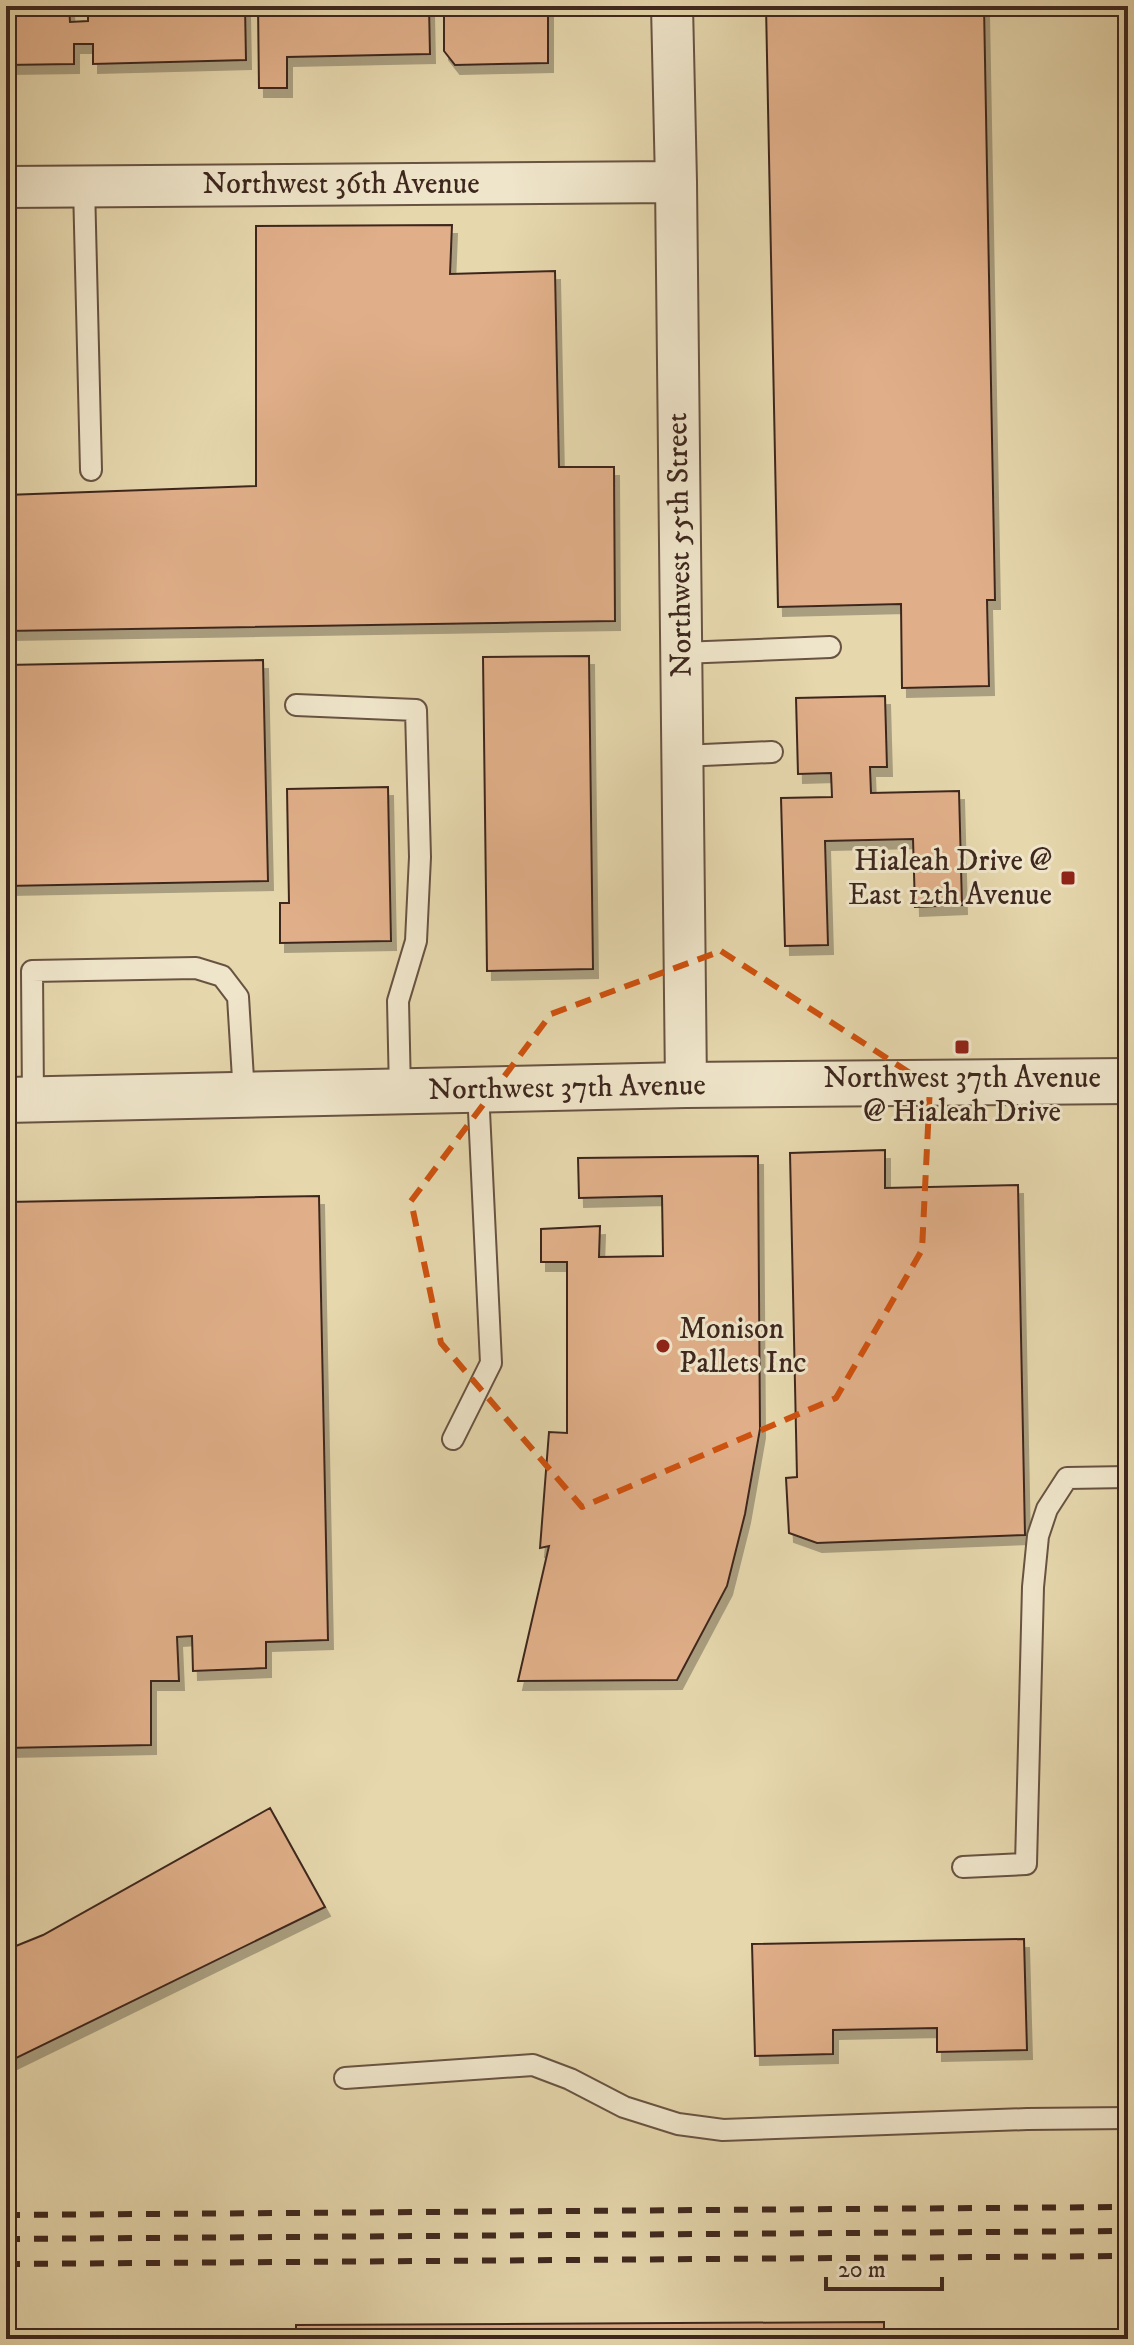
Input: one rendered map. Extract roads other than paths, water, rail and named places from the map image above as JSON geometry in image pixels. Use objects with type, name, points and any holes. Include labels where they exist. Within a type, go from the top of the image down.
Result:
[{"type":"street","name":"Northwest 55th Street","points":[[672,6],[686,1085]]},
{"type":"street","name":"Northwest 36th Avenue","points":[[6,187],[676,182]]},
{"type":"street","name":"Northwest 37th Avenue","points":[[20,1100],[686,1085],[1128,1081]]},
{"type":"lane","points":[[84,186],[91,470]]},
{"type":"lane","points":[[681,653],[830,647]]},
{"type":"lane","points":[[296,705],[416,710],[420,871],[416,941],[398,1001],[400,1091]]},
{"type":"lane","points":[[682,756],[772,752]]},
{"type":"lane","points":[[20,1100],[32,971],[196,968],[222,976],[238,997],[244,1095]]},
{"type":"lane","points":[[453,1439],[491,1363],[478,1090]]},
{"type":"lane","points":[[963,1867],[1026,1864],[1033,1587],[1038,1536],[1047,1509],[1067,1478],[1128,1477]]},
{"type":"lane","points":[[345,2078],[533,2065],[570,2079],[624,2107],[678,2124],[723,2130],[1128,2118]]},
{"type":"railway","points":[[6,2215],[1128,2207]]},
{"type":"railway","points":[[6,2239],[1128,2231]]},
{"type":"railway","points":[[6,2264],[1128,2256]]},
{"type":"place","name":"Hialeah Drive @ East 12th Avenue","points":[[1068,878]]},
{"type":"place","name":"Northwest 37th Avenue @ Hialeah Drive","points":[[962,1047]]},
{"type":"place","name":"Monison Pallets Inc","points":[[663,1346]]}]
